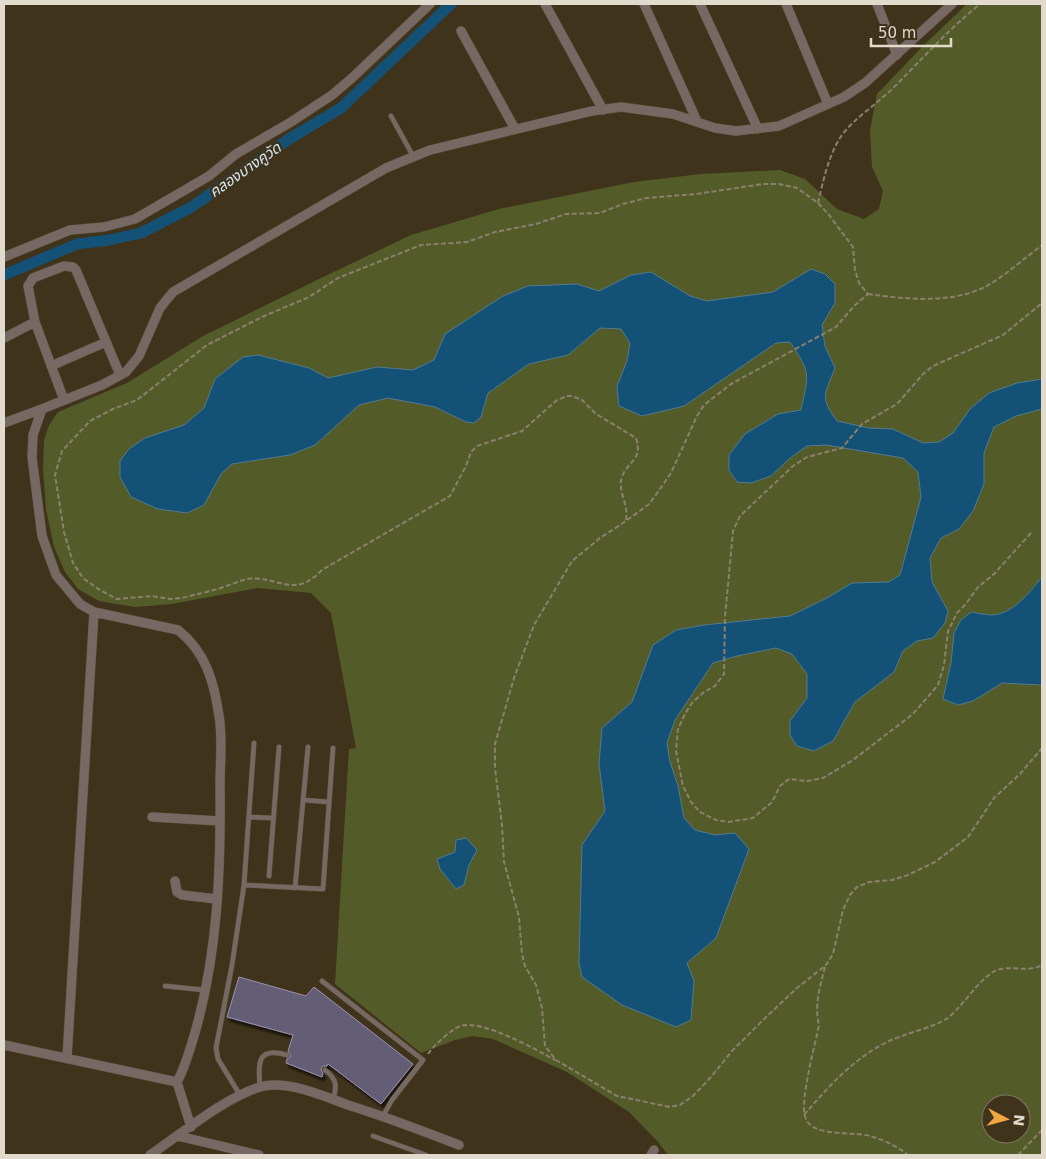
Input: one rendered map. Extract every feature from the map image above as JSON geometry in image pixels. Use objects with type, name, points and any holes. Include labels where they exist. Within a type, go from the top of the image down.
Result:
[{"type":"street","points":[[4,257],[70,230],[104,228],[135,219],[209,176],[236,154],[291,122],[332,95],[430,4]]},
{"type":"street","points":[[545,4],[603,110]]},
{"type":"street","points":[[644,4],[697,122]]},
{"type":"street","points":[[700,4],[758,129]]},
{"type":"street","points":[[786,4],[828,104]]},
{"type":"street","points":[[877,4],[897,55]]},
{"type":"street","points":[[4,423],[102,385],[126,372],[139,356],[160,308],[174,292],[386,168],[413,156],[514,129],[603,110],[621,108],[656,111],[715,128],[736,131],[779,126],[844,97],[865,83],[952,4]]},
{"type":"street","points":[[461,30],[514,129]]},
{"type":"street","points":[[64,400],[35,322],[28,286],[33,278],[64,266],[69,266],[76,270],[120,375]]},
{"type":"street","points":[[4,338],[35,322]]},
{"type":"street","points":[[51,366],[106,342]]},
{"type":"street","points":[[42,409],[33,435],[32,457],[42,536],[56,575],[80,604],[94,612],[178,630],[189,638],[201,655],[212,681],[220,718],[220,845],[213,942],[201,1011],[184,1070],[177,1082],[190,1127]]},
{"type":"street","points":[[67,1058],[94,612]]},
{"type":"street","points":[[152,817],[220,820]]},
{"type":"street","points":[[175,881],[177,892],[182,895],[216,899]]},
{"type":"street","points":[[4,1045],[177,1082]]},
{"type":"street","points":[[150,1155],[240,1096],[260,1087],[274,1085],[288,1086],[383,1116],[459,1145]]},
{"type":"street","points":[[178,1136],[255,1155]]},
{"type":"lane","points":[[391,116],[413,156]]},
{"type":"lane","points":[[240,1096],[218,1059],[216,1048],[232,965],[244,885],[254,743]]},
{"type":"lane","points":[[295,888],[308,746]]},
{"type":"lane","points":[[269,876],[279,747]]},
{"type":"lane","points":[[244,885],[323,889],[333,748]]},
{"type":"lane","points":[[303,800],[329,802]]},
{"type":"lane","points":[[249,817],[273,818]]},
{"type":"lane","points":[[322,981],[423,1060],[392,1100],[383,1116]]},
{"type":"lane","points":[[165,986],[205,990]]},
{"type":"lane","points":[[260,1087],[259,1064],[262,1057],[268,1053],[276,1052],[288,1055]]},
{"type":"lane","points":[[325,1070],[334,1076],[336,1082],[333,1100]]},
{"type":"lane","points":[[373,1136],[426,1155]]},
{"type":"path","points":[[818,203],[825,176],[839,140],[848,127],[895,87],[932,48],[980,4]]},
{"type":"path","points":[[626,520],[628,512],[621,489],[621,481],[624,473],[637,458],[636,438],[596,414],[582,400],[567,396],[557,400],[522,431],[477,446],[471,452],[450,496],[322,570],[313,580],[297,586],[264,578],[255,578],[182,598],[170,599],[152,596],[117,599],[83,578],[73,563],[64,532],[55,474],[62,451],[90,421],[112,409],[137,400],[207,345],[262,317],[309,297],[338,278],[421,245],[467,242],[495,232],[536,224],[566,214],[600,213],[646,198],[696,194],[762,184],[779,184],[797,188],[818,203],[853,247],[855,270],[859,283],[868,294],[905,299],[962,295],[984,287],[1042,245]]},
{"type":"path","points":[[556,1060],[545,1046],[542,1008],[536,985],[525,966],[522,954],[519,917],[504,862],[495,768],[495,744],[514,678],[534,625],[572,561],[600,538],[648,505],[671,473],[704,404],[731,384],[836,327],[854,306],[868,294]]},
{"type":"path","points":[[1031,534],[994,574],[978,587],[966,605],[957,613],[948,631],[944,665],[938,685],[913,714],[853,760],[823,778],[807,781],[789,779],[780,786],[772,802],[753,818],[728,822],[716,820],[700,812],[691,802],[683,786],[676,751],[678,729],[692,703],[704,692],[715,686],[724,674],[725,617],[733,531],[740,516],[793,466],[807,456],[842,448],[862,424],[897,404],[923,374],[933,366],[1003,335],[1042,303]]},
{"type":"path","points":[[908,1155],[897,1146],[870,1136],[819,1130],[809,1125],[804,1115],[805,1096],[819,1025],[817,996],[826,966],[834,954],[843,910],[850,895],[858,887],[869,882],[892,880],[908,875],[935,862],[968,837],[994,798],[1020,774],[1042,748]]},
{"type":"path","points":[[804,1115],[830,1085],[863,1056],[887,1042],[946,1019],[961,1006],[986,976],[999,970],[1028,970],[1042,964]]},
{"type":"path","points":[[423,1060],[430,1051],[459,1027],[466,1025],[475,1026],[518,1040],[617,1096],[670,1107],[680,1105],[693,1096],[732,1051],[764,1019],[797,988],[826,966]]},
{"type":"path","points":[[1018,1155],[1042,1130]]},
{"type":"green space","points":[[967,4],[1042,4],[1042,1155],[668,1155],[629,1112],[567,1072],[493,1039],[473,1036],[455,1040],[421,1053],[335,984],[349,749],[356,748],[331,613],[311,593],[257,588],[172,604],[135,607],[99,601],[78,589],[65,572],[54,547],[46,509],[43,469],[44,440],[49,425],[58,412],[127,383],[203,336],[411,235],[499,209],[634,182],[701,174],[780,170],[805,179],[837,209],[864,219],[879,209],[883,191],[872,167],[870,130],[877,94]]},
{"type":"water","points":[[811,269],[825,274],[835,284],[835,303],[822,325],[825,346],[835,368],[826,390],[826,401],[837,421],[869,428],[893,429],[923,443],[939,442],[953,433],[970,409],[989,393],[1017,383],[1042,379],[1042,409],[1016,416],[994,427],[984,453],[984,484],[973,511],[959,529],[941,538],[930,558],[932,582],[948,611],[945,623],[933,638],[917,641],[903,651],[894,672],[855,702],[833,741],[814,751],[797,746],[790,735],[790,721],[807,698],[807,674],[792,654],[776,648],[713,663],[675,720],[667,743],[684,818],[695,830],[715,835],[735,833],[749,849],[716,938],[687,963],[694,981],[691,1020],[676,1027],[622,1005],[582,977],[579,963],[582,845],[605,811],[599,764],[602,728],[632,702],[653,645],[676,630],[704,625],[790,616],[852,583],[889,582],[900,575],[921,497],[918,472],[903,458],[826,445],[807,446],[790,458],[771,476],[751,483],[737,482],[729,470],[729,455],[745,434],[778,414],[801,410],[807,380],[805,367],[790,342],[776,343],[684,406],[642,416],[619,406],[617,386],[627,361],[630,343],[621,329],[600,328],[568,355],[529,364],[488,393],[481,417],[474,423],[466,422],[435,407],[388,398],[359,405],[315,445],[290,455],[232,464],[221,474],[204,505],[187,513],[158,509],[131,497],[120,477],[120,461],[129,449],[145,438],[184,425],[204,408],[215,379],[243,357],[258,355],[309,368],[328,378],[377,367],[413,370],[434,360],[445,334],[503,296],[528,286],[577,284],[599,291],[631,275],[651,272],[690,296],[707,301],[773,292]]},
{"type":"water","points":[[1042,577],[1042,685],[1002,683],[973,701],[958,705],[943,699],[951,663],[954,633],[961,620],[971,612],[992,615],[1007,611],[1020,602]]},
{"type":"water","points":[[466,838],[477,850],[469,865],[464,885],[456,889],[440,869],[437,859],[455,852],[456,840]]},
{"type":"building","points":[[239,977],[306,996],[314,987],[413,1064],[381,1104],[328,1064],[321,1069],[322,1077],[286,1063],[287,1059],[291,1056],[288,1051],[293,1035],[227,1017]]},
{"type":"waterway","name":"คลองบางคูวัด","points":[[4,275],[77,244],[141,233],[190,208],[289,139],[341,108],[451,4]]}]
